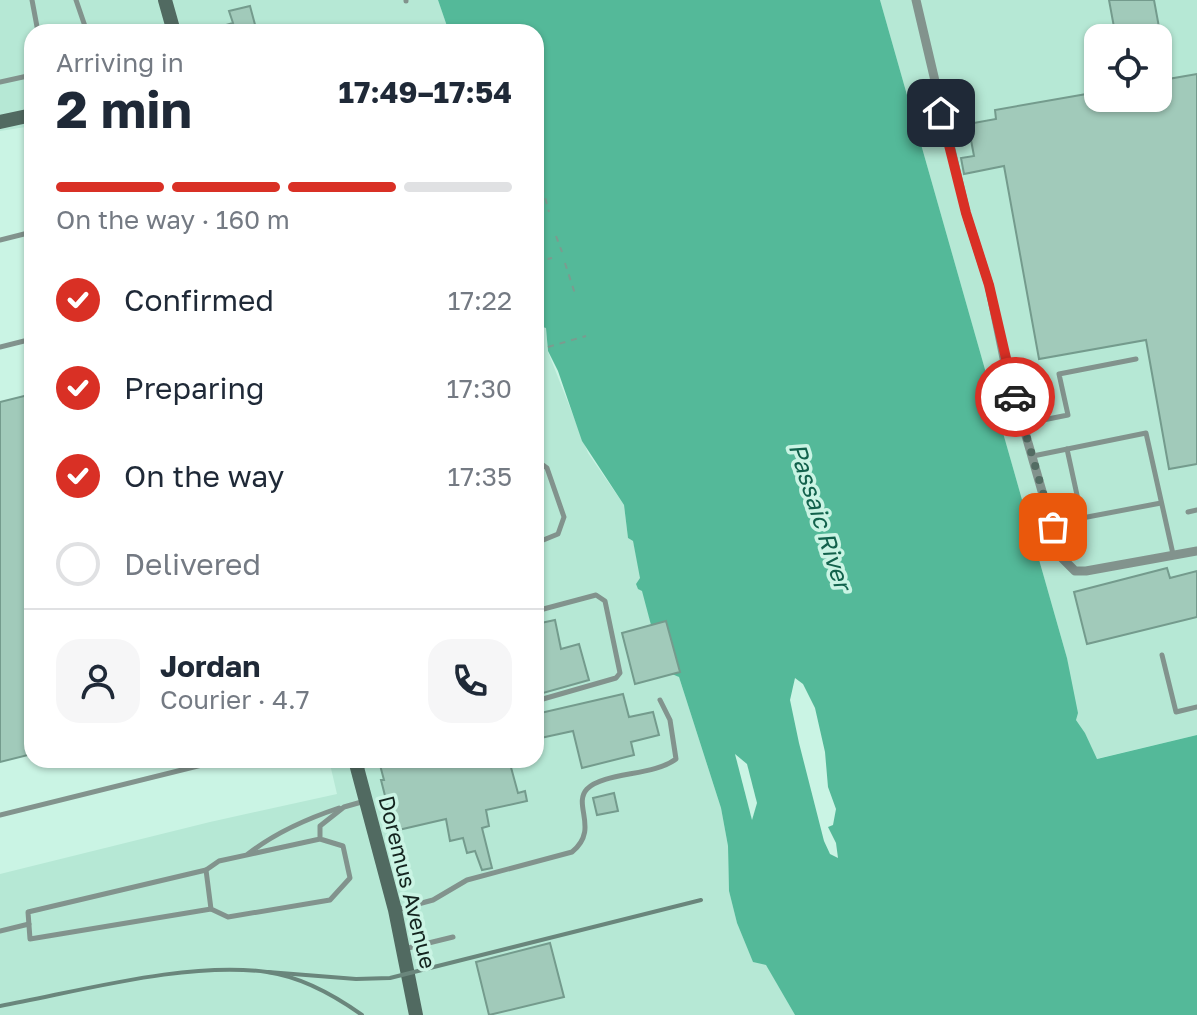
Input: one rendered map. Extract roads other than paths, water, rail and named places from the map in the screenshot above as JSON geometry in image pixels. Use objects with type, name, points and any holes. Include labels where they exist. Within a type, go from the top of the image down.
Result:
[{"type":"main road","points":[[165,0],[172,24]]},
{"type":"main road","points":[[0,122],[24,117]]},
{"type":"main road","name":"Doremus Avenue","points":[[357,768],[395,910],[416,1015]]},
{"type":"street","points":[[916,0],[944,127],[989,285],[1005,363],[1061,557],[1075,571],[1197,551]]},
{"type":"lane","points":[[32,0],[36,24]]},
{"type":"lane","points":[[76,0],[84,24]]},
{"type":"lane","points":[[0,82],[24,77]]},
{"type":"lane","points":[[0,240],[24,234]]},
{"type":"lane","points":[[0,347],[24,341]]},
{"type":"lane","points":[[1023,424],[1068,415],[1059,374],[1136,359]]},
{"type":"lane","points":[[1033,456],[1146,433],[1173,554]]},
{"type":"lane","points":[[1067,449],[1082,518],[1162,503]]},
{"type":"lane","points":[[544,466],[564,517],[558,534],[544,540]]},
{"type":"lane","points":[[1188,512],[1197,510]]},
{"type":"lane","points":[[544,609],[596,595],[605,601],[620,673],[616,678],[544,699]]},
{"type":"lane","points":[[1162,655],[1176,712],[1197,707]]},
{"type":"lane","points":[[395,910],[433,900],[467,880],[572,852],[582,844],[586,827],[582,799],[584,791],[594,784],[653,769],[676,759],[670,720],[660,700]]},
{"type":"lane","points":[[0,815],[190,768]]},
{"type":"lane","points":[[247,855],[268,838],[308,819],[366,801]]},
{"type":"lane","points":[[320,839],[320,826],[344,807]]},
{"type":"lane","points":[[320,839],[343,846],[350,878],[330,900],[228,917],[211,909],[30,939],[28,912],[206,870],[219,861],[320,839]]},
{"type":"lane","points":[[206,870],[211,909]]},
{"type":"lane","points":[[0,931],[29,924]]},
{"type":"lane","points":[[403,949],[453,937]]},
{"type":"water","name":"Passaic River","points":[[438,0],[880,0],[1067,658],[1078,713],[1076,720],[1097,759],[1197,735],[1197,1015],[795,1015],[766,965],[753,962],[737,923],[729,891],[728,846],[721,808],[679,677],[672,674],[651,625],[642,591],[636,584],[640,578],[633,541],[628,538],[624,505],[582,441],[548,351],[544,327],[544,24],[446,24]]},
{"type":"railway","points":[[268,972],[356,979],[390,978],[701,900]]},
{"type":"railway","points":[[0,1006],[134,979],[236,970],[293,978],[329,994],[362,1015]]}]
